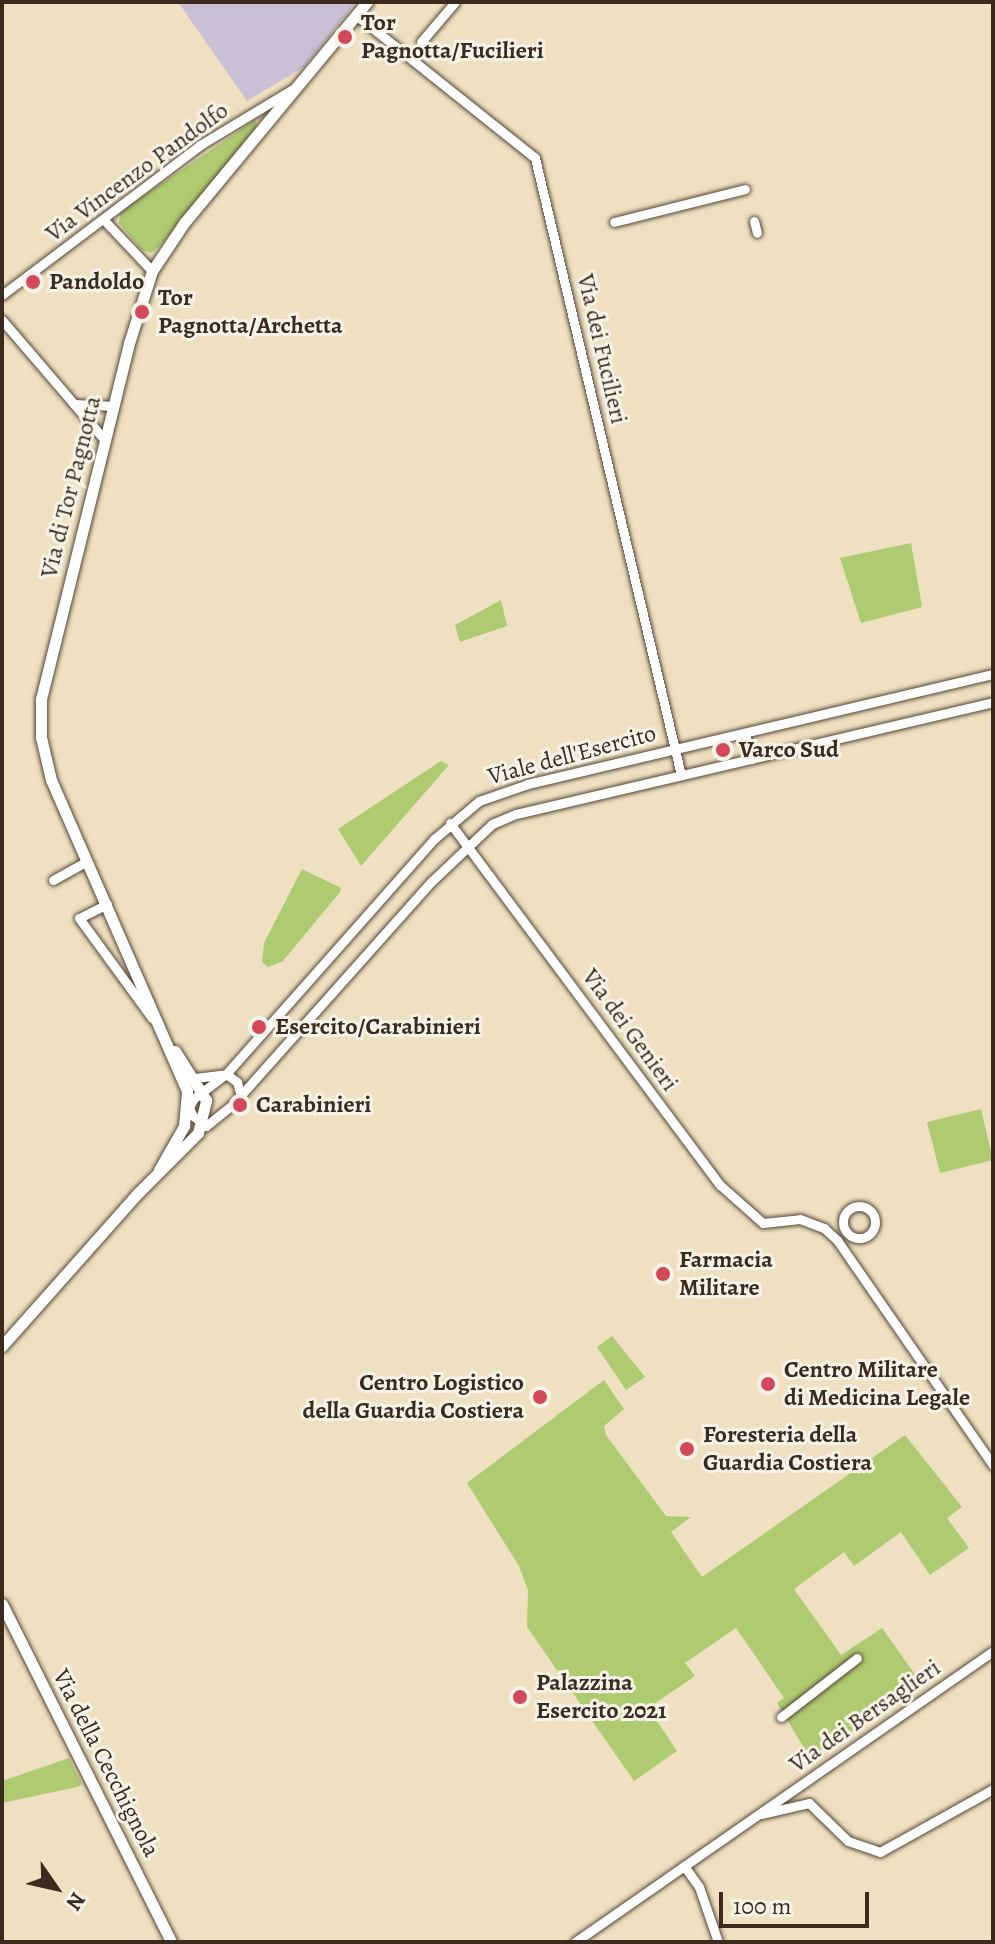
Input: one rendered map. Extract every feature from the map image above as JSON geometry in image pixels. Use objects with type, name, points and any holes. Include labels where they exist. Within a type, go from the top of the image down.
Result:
[{"type":"street","name":"Via di Tor Pagnotta","points":[[189,1107],[164,1034],[48,770],[39,720],[105,440],[152,271],[184,223],[367,2]]},
{"type":"street","points":[[421,42],[455,2]]},
{"type":"street","name":"Via dei Fucilieri","points":[[356,15],[535,158],[681,775]]},
{"type":"street","name":"Via Vincenzo Pandolfo","points":[[2,295],[200,145],[299,85]]},
{"type":"street","points":[[614,222],[745,189]]},
{"type":"street","points":[[104,220],[152,271]]},
{"type":"street","points":[[754,221],[757,233]]},
{"type":"street","points":[[2,320],[105,440]]},
{"type":"street","points":[[74,404],[114,406]]},
{"type":"street","name":"Viale dell'Esercito","points":[[189,1107],[226,1074],[450,823],[498,793],[993,674]]},
{"type":"street","name":"Viale dell'Esercito","points":[[202,1127],[241,1096],[468,844],[510,816],[993,702]]},
{"type":"street","points":[[745,733],[751,759]]},
{"type":"street","name":"Via dei Genieri","points":[[450,823],[736,1203],[763,1223],[800,1219],[824,1228],[837,1240],[993,1465]]},
{"type":"street","points":[[53,880],[87,861]]},
{"type":"street","points":[[107,904],[79,918],[164,1034]]},
{"type":"street","name":"Via di Tor Pagnotta","points":[[164,1034],[203,1093],[207,1109],[202,1127]]},
{"type":"street","points":[[195,1078],[226,1074],[237,1082],[241,1096]]},
{"type":"street","points":[[2,1346],[159,1170],[202,1127],[189,1107]]},
{"type":"street","points":[[159,1170],[182,1132],[189,1107]]},
{"type":"street","name":"Via della Cecchignola","points":[[2,1604],[171,1942]]},
{"type":"street","name":"Via dei Bersaglieri","points":[[575,1942],[993,1651]]},
{"type":"street","points":[[781,1717],[857,1658]]},
{"type":"street","name":"Via dei Bersaglieri","points":[[759,1814],[809,1803],[848,1841],[880,1852],[993,1789]]},
{"type":"street","points":[[684,1866],[699,1887],[718,1942]]},
{"type":"shaded area","points":[[178,2],[356,2],[304,67],[247,101]]},
{"type":"green space","points":[[255,120],[257,126],[160,246],[151,253],[142,250],[119,223],[120,212]]},
{"type":"green space","points":[[911,543],[922,607],[861,623],[840,558]]},
{"type":"green space","points":[[501,600],[507,626],[460,642],[455,625]]},
{"type":"green space","points":[[441,761],[449,765],[361,866],[338,829]]},
{"type":"green space","points":[[302,869],[341,888],[340,892],[283,961],[268,967],[262,962],[264,943]]},
{"type":"green space","points":[[981,1109],[993,1160],[940,1173],[927,1122]]},
{"type":"green space","points":[[612,1336],[645,1377],[626,1390],[597,1347]]},
{"type":"green space","points":[[604,1380],[624,1409],[604,1426],[606,1435],[666,1516],[691,1517],[671,1532],[702,1577],[905,1435],[962,1507],[947,1518],[969,1548],[930,1575],[901,1532],[854,1566],[844,1552],[794,1589],[841,1655],[882,1628],[921,1683],[812,1761],[777,1703],[784,1698],[736,1628],[685,1663],[695,1676],[648,1708],[677,1751],[634,1781],[527,1627],[528,1590],[519,1566],[467,1483]]},
{"type":"green space","points":[[69,1758],[82,1784],[2,1803],[2,1776],[5,1780]]},
{"type":"place","name":"Tor Pagnotta/Fucilieri","points":[[345,37]]},
{"type":"place","name":"Pandoldo","points":[[33,282]]},
{"type":"place","name":"Tor Pagnotta/Archetta","points":[[142,312]]},
{"type":"place","name":"Varco Sud","points":[[723,750]]},
{"type":"place","name":"Esercito/Carabinieri","points":[[259,1027]]},
{"type":"place","name":"Carabinieri","points":[[240,1105]]},
{"type":"place","name":"Farmacia Militare","points":[[663,1274]]},
{"type":"place","name":"Centro Militare di Medicina Legale","points":[[768,1384]]},
{"type":"place","name":"Centro Logistico della Guardia Costiera","points":[[540,1397]]},
{"type":"place","name":"Foresteria della Guardia Costiera","points":[[687,1449]]},
{"type":"place","name":"Palazzina Esercito 2021","points":[[520,1697]]}]
